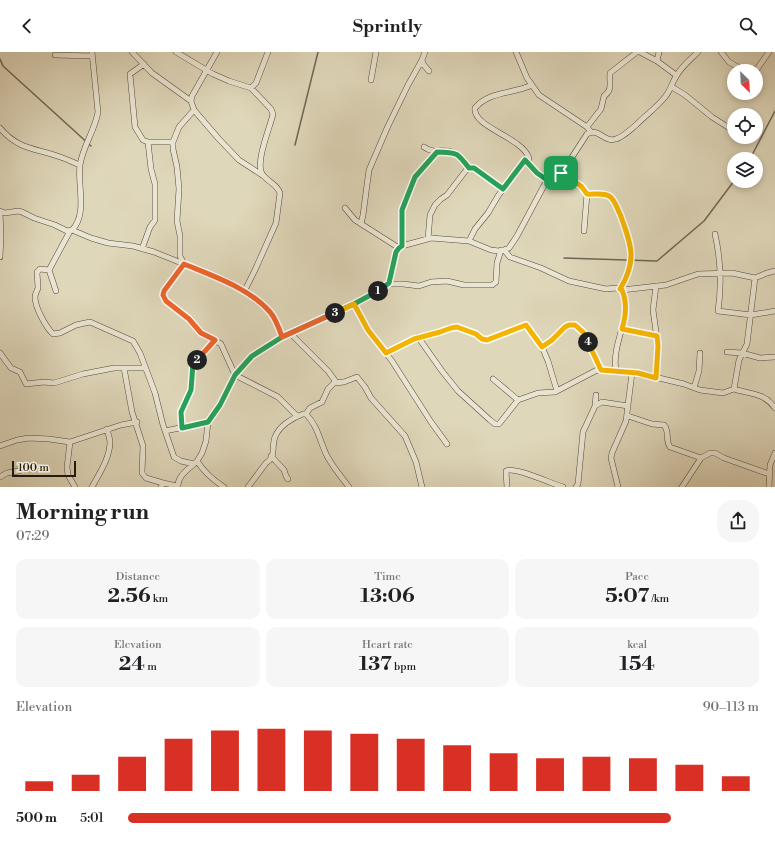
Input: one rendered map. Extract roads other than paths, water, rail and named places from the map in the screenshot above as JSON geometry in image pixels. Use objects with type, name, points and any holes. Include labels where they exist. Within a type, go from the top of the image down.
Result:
[{"type":"street","points":[[132,52],[152,73],[192,101]]},
{"type":"street","points":[[176,52],[229,81],[251,88],[271,109],[273,114],[260,162],[263,176]]},
{"type":"street","points":[[217,52],[192,96],[194,110],[239,160],[263,176],[279,189],[280,193],[276,223],[244,292]]},
{"type":"street","points":[[251,88],[256,83],[268,52]]},
{"type":"street","points":[[371,80],[376,52]]},
{"type":"street","points":[[361,224],[364,215],[369,170],[408,85],[426,52]]},
{"type":"street","points":[[516,52],[523,71],[539,95],[587,127],[591,132],[600,134],[606,138],[616,139],[627,132],[655,108],[672,87],[676,75],[698,52]]},
{"type":"street","points":[[587,127],[600,111],[604,96],[611,89],[610,73],[637,52]]},
{"type":"street","points":[[640,52],[657,61],[676,75]]},
{"type":"street","points":[[657,61],[659,52]]},
{"type":"street","points":[[720,52],[729,62],[745,71],[757,69],[770,52]]},
{"type":"street","points":[[55,55],[92,54],[98,112],[80,165],[80,210],[76,225],[71,231],[49,270],[56,291]]},
{"type":"street","points":[[422,60],[423,64],[429,71]]},
{"type":"street","points":[[144,64],[140,68],[131,72],[129,76],[135,127],[143,140],[148,142],[173,142]]},
{"type":"street","points":[[469,241],[475,229],[488,213],[503,189],[525,160],[528,162],[529,158],[524,149],[482,122],[476,116],[474,110],[477,104],[484,98],[532,85]]},
{"type":"street","points":[[672,87],[727,127]]},
{"type":"street","points":[[184,264],[180,256],[180,236],[176,221],[179,189],[173,142],[179,127],[194,110]]},
{"type":"street","points":[[0,128],[26,148],[62,157],[80,165]]},
{"type":"street","points":[[345,208],[349,214],[361,224],[400,247],[431,238],[469,241],[491,250],[503,250],[509,248],[518,236],[547,180],[561,173],[587,134],[591,132]]},
{"type":"street","points":[[142,249],[150,227],[155,220],[155,184],[151,169],[148,142]]},
{"type":"street","points":[[424,147],[437,152],[453,152],[462,158],[469,168],[474,168],[503,189]]},
{"type":"street","points":[[124,368],[132,412],[137,422],[144,446],[142,473],[146,478],[162,485],[178,486],[179,478],[202,453],[206,441],[208,422],[220,405],[235,375],[252,356],[282,337],[354,304],[388,284],[391,279],[393,262],[400,247],[402,210],[407,196],[415,177],[437,152]]},
{"type":"street","points":[[525,160],[537,173],[547,180]]},
{"type":"street","points":[[428,239],[430,215],[436,205],[447,195],[469,168]]},
{"type":"street","points":[[561,173],[581,186],[587,194],[584,231]]},
{"type":"street","points":[[587,194],[603,194],[611,198],[627,232],[631,252],[631,260],[627,278],[621,289],[625,313],[615,356],[616,371]]},
{"type":"street","points":[[0,257],[0,212],[22,212],[34,218],[102,242],[142,249],[229,282],[270,312],[278,325],[282,337]]},
{"type":"street","points":[[715,234],[721,272],[718,311],[751,315],[775,311]]},
{"type":"street","points":[[388,284],[419,286],[431,282],[447,281],[464,285],[492,285],[496,282],[497,263],[503,250]]},
{"type":"street","points":[[503,250],[510,257],[541,268],[570,281],[606,289],[666,285],[698,274],[721,272],[755,278],[767,273],[775,272]]},
{"type":"street","points":[[184,264],[164,291],[163,295],[166,301],[189,319],[201,333],[221,344],[235,375],[278,397],[298,416]]},
{"type":"street","points":[[49,270],[40,269],[37,272],[38,289],[35,297],[45,324],[53,334],[60,333],[76,325],[90,322],[133,341],[140,353],[174,458],[181,461],[195,462],[213,480],[224,487]]},
{"type":"street","points":[[734,389],[739,360],[747,344],[755,278]]},
{"type":"street","points":[[656,286],[653,310],[658,346],[656,378]]},
{"type":"street","points":[[354,304],[368,330],[386,353],[447,444]]},
{"type":"street","points":[[386,353],[418,337],[451,328],[457,327],[487,340],[526,325],[542,347],[558,391]]},
{"type":"street","points":[[542,347],[552,340],[565,327],[575,325],[584,333],[601,370]]},
{"type":"street","points":[[622,329],[657,336]]},
{"type":"street","points":[[290,333],[328,371],[336,382]]},
{"type":"street","points":[[418,337],[458,391],[495,424],[499,424],[504,419],[518,400],[538,393],[558,391],[594,372],[601,370],[632,373],[700,390],[723,393],[734,389],[763,396],[769,400],[775,408]]},
{"type":"street","points":[[182,428],[181,412],[191,390],[193,364],[215,340]]},
{"type":"street","points":[[726,352],[742,353],[760,358],[775,357]]},
{"type":"street","points":[[0,353],[11,368],[20,372],[26,384],[44,382],[54,383],[83,374],[114,368],[144,368]]},
{"type":"street","points":[[694,388],[699,371],[700,353]]},
{"type":"street","points":[[618,487],[611,458],[628,416],[632,373]]},
{"type":"street","points":[[248,487],[266,463],[270,461],[274,452],[274,438],[284,424],[298,416],[306,414],[310,408],[322,402],[328,389],[336,382],[344,382],[357,377],[371,398],[405,436],[416,462],[422,487]]},
{"type":"street","points":[[494,379],[518,400]]},
{"type":"street","points":[[576,487],[578,484],[582,432],[595,406],[596,395]]},
{"type":"street","points":[[595,406],[602,402],[628,406]]},
{"type":"street","points":[[306,414],[319,434],[327,455],[348,487]]},
{"type":"street","points":[[628,416],[652,424],[664,425],[668,432],[667,441],[670,447],[701,458]]},
{"type":"street","points":[[0,446],[29,438],[70,442],[137,422]]},
{"type":"street","points":[[165,431],[208,422]]},
{"type":"street","points":[[92,487],[104,466],[108,452],[110,443],[107,430]]},
{"type":"street","points":[[70,442],[67,467],[68,474],[75,487]]},
{"type":"street","points":[[682,487],[701,458],[706,454],[715,453],[769,474]]},
{"type":"street","points":[[769,487],[770,465],[775,453]]},
{"type":"street","points":[[271,456],[284,470],[288,479]]},
{"type":"street","points":[[507,487],[506,473],[508,469],[529,474],[556,486],[563,487]]},
{"type":"street","points":[[0,476],[19,471]]},
{"type":"waterway","points":[[295,145],[318,52]]},
{"type":"waterway","points":[[0,59],[3,66],[91,146]]},
{"type":"waterway","points":[[754,152],[775,111]]},
{"type":"waterway","points":[[564,258],[657,261],[704,221],[729,188]]}]
